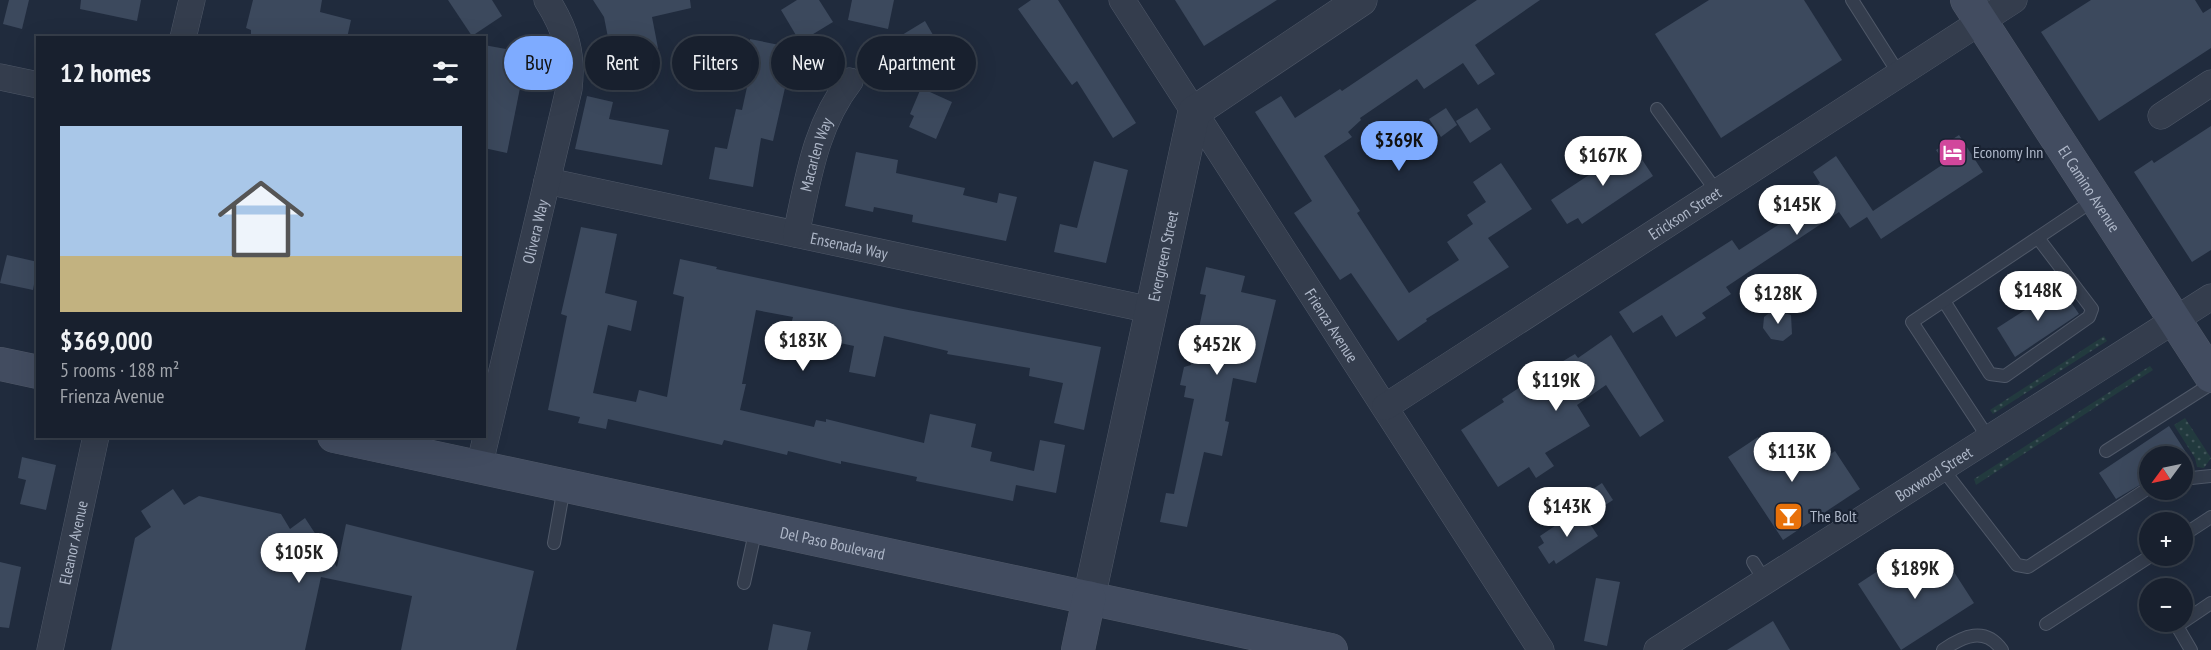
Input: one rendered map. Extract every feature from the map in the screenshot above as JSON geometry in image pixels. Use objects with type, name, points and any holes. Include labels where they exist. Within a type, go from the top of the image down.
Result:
[{"type":"main road","name":"El Camino Avenue","points":[[1974,11],[2211,376]]},
{"type":"main road","points":[[0,364],[36,372]]},
{"type":"main road","name":"Del Paso Boulevard","points":[[342,438],[1331,650]]},
{"type":"main road","points":[[1078,650],[1089,598]]},
{"type":"street","points":[[183,36],[192,0]]},
{"type":"street","name":"Olivera Way","points":[[486,438],[571,72],[567,37],[547,0]]},
{"type":"street","name":"Frienza Avenue","points":[[1122,0],[1541,650]]},
{"type":"street","name":"Erickson Street","points":[[1385,407],[1899,74],[1974,11],[2014,0]]},
{"type":"street","points":[[1194,112],[1346,4]]},
{"type":"street","points":[[0,77],[36,85]]},
{"type":"street","name":"Macarlen Way","points":[[796,234],[823,124],[850,81]]},
{"type":"street","points":[[2161,116],[2211,83]]},
{"type":"street","name":"Evergreen Street","points":[[1089,598],[1194,112]]},
{"type":"street","name":"Ensenada Way","points":[[547,181],[1151,310]]},
{"type":"street","name":"Boxwood Street","points":[[1658,650],[1759,572],[1942,468],[2211,297]]},
{"type":"street","name":"Eleanor Avenue","points":[[50,650],[96,438]]},
{"type":"street","name":"Olivera Way","points":[[479,467],[486,438]]},
{"type":"lane","points":[[1852,0],[1899,74]]},
{"type":"lane","points":[[1657,109],[1717,192]]},
{"type":"lane","points":[[1989,439],[1912,322],[2096,199]]},
{"type":"lane","points":[[1944,301],[1990,374],[2005,376],[2089,317],[2092,309],[2038,238]]},
{"type":"lane","points":[[2106,451],[2211,384]]},
{"type":"lane","points":[[1942,468],[2017,565],[2028,567],[2139,494]]},
{"type":"lane","points":[[2193,478],[2211,476]]},
{"type":"lane","points":[[554,543],[564,486]]},
{"type":"lane","points":[[2193,529],[2211,517]]},
{"type":"lane","points":[[744,583],[757,527]]},
{"type":"lane","points":[[2046,624],[2139,563]]},
{"type":"lane","points":[[2191,650],[2177,626],[2211,603]]},
{"type":"lane","points":[[1943,650],[1961,638],[1978,634],[1995,641],[2001,650]]},
{"type":"green space","points":[[2104,336],[2107,341],[1993,414],[1990,410]]},
{"type":"green space","points":[[2150,366],[2153,370],[1976,485],[1974,479]]},
{"type":"green space","points":[[2185,418],[2211,458],[2204,468],[2197,467],[2193,446],[2187,446],[2174,425]]},
{"type":"building","points":[[9,0],[29,0],[22,29],[3,24]]},
{"type":"building","points":[[81,0],[141,0],[137,21],[80,9]]},
{"type":"building","points":[[253,0],[322,0],[320,12],[351,20],[347,36],[260,36],[251,34],[251,30],[246,28]]},
{"type":"building","points":[[448,0],[492,0],[502,16],[472,36]]},
{"type":"building","points":[[593,0],[690,0],[691,8],[652,17],[656,36],[608,36],[604,17]]},
{"type":"building","points":[[797,0],[819,0],[833,22],[810,36],[796,36],[781,10]]},
{"type":"building","points":[[852,0],[894,0],[888,29],[848,20]]},
{"type":"building","points":[[1031,0],[1058,0],[1136,123],[1113,138],[1077,81],[1072,85],[1018,9]]},
{"type":"building","points":[[1175,0],[1277,0],[1204,46]]},
{"type":"building","points":[[1477,0],[1540,0],[1475,45],[1495,74],[1478,85],[1463,63],[1424,89],[1417,79],[1360,118],[1361,120],[1348,132],[1352,137],[1324,156],[1360,211],[1357,213],[1409,293],[1459,260],[1447,242],[1473,224],[1467,215],[1486,202],[1473,182],[1501,163],[1532,209],[1488,238],[1509,267],[1426,319],[1427,321],[1398,341],[1351,273],[1340,280],[1294,213],[1312,201],[1255,112],[1281,96],[1295,118],[1340,89],[1342,91]]},
{"type":"building","points":[[1709,0],[1804,0],[1842,60],[1721,138],[1655,34]]},
{"type":"building","points":[[2091,0],[2195,0],[2203,13],[2211,8],[2211,48],[2099,121],[2041,32]]},
{"type":"building","points":[[925,21],[934,36],[900,36]]},
{"type":"building","points":[[759,41],[771,43],[771,90],[785,90],[773,141],[761,138],[753,187],[709,179],[715,147],[727,149],[736,109],[742,110],[746,90],[759,90]]},
{"type":"building","points":[[486,45],[504,49],[504,90],[520,90],[507,153],[486,148]]},
{"type":"building","points":[[920,90],[925,90],[952,102],[936,139],[909,127],[914,116],[910,114]]},
{"type":"building","points":[[587,96],[613,102],[609,119],[669,130],[662,165],[575,149]]},
{"type":"building","points":[[1446,108],[1457,125],[1441,137],[1429,119]]},
{"type":"building","points":[[1477,108],[1491,129],[1470,143],[1456,121]]},
{"type":"building","points":[[2211,126],[2211,250],[2192,262],[2134,172],[2152,160],[2154,163]]},
{"type":"building","points":[[1959,135],[1983,172],[1881,239],[1867,217],[1850,228],[1839,212],[1726,287],[1731,294],[1702,313],[1706,318],[1676,337],[1662,315],[1633,333],[1619,312],[1732,240],[1739,250],[1781,223],[1775,213],[1820,183],[1813,172],[1836,156],[1873,211],[1945,163],[1936,150]]},
{"type":"building","points":[[1633,146],[1653,176],[1582,224],[1578,218],[1567,224],[1551,200]]},
{"type":"building","points":[[856,152],[898,160],[896,173],[965,188],[963,195],[997,203],[999,193],[1017,197],[1006,241],[912,222],[913,215],[874,207],[873,212],[845,206]]},
{"type":"building","points":[[1094,161],[1128,170],[1106,263],[1054,252],[1060,224],[1077,228]]},
{"type":"building","points":[[581,227],[617,234],[605,293],[637,301],[631,331],[608,325],[593,393],[636,402],[639,390],[667,397],[684,297],[673,294],[680,259],[717,267],[716,269],[903,309],[1101,347],[1084,430],[1054,423],[1063,383],[1029,376],[1030,368],[947,354],[948,351],[884,336],[875,377],[849,372],[854,346],[789,332],[793,317],[756,310],[742,384],[746,384],[740,410],[814,427],[816,420],[826,422],[826,419],[924,443],[930,414],[976,424],[971,447],[992,452],[990,461],[1034,471],[1040,440],[1065,445],[1056,493],[1016,485],[1013,501],[916,481],[917,477],[841,461],[841,464],[788,451],[787,455],[724,440],[722,445],[608,419],[606,429],[578,423],[580,417],[548,410],[567,316],[561,314]]},
{"type":"building","points":[[7,255],[36,262],[33,290],[0,283]]},
{"type":"building","points":[[1206,267],[1245,276],[1241,292],[1276,300],[1256,383],[1233,378],[1225,421],[1229,422],[1222,456],[1204,452],[1187,527],[1160,522],[1166,493],[1174,494],[1194,399],[1184,397],[1186,386],[1180,385],[1184,367],[1191,365],[1206,295],[1200,294]]},
{"type":"building","points":[[2061,287],[2079,314],[2015,357],[1997,328]]},
{"type":"building","points":[[1773,310],[1791,315],[1792,334],[1783,341],[1771,339],[1763,328],[1764,317]]},
{"type":"building","points":[[1611,335],[1664,421],[1640,437],[1606,385],[1577,405],[1590,426],[1545,453],[1554,466],[1536,478],[1529,467],[1498,487],[1461,430],[1504,402],[1502,399],[1531,380],[1575,354],[1578,358]]},
{"type":"building","points":[[2169,426],[2182,446],[2139,446]]},
{"type":"building","points":[[1792,436],[1812,466],[1835,451],[1860,489],[1783,540],[1728,457],[1758,437],[1768,452]]},
{"type":"building","points":[[2139,446],[2139,485],[2116,499],[2099,473]]},
{"type":"building","points":[[22,457],[56,465],[46,510],[20,504],[26,480],[18,478]]},
{"type":"building","points":[[1602,483],[1613,500],[1590,515],[1579,498]]},
{"type":"building","points":[[173,489],[184,505],[199,496],[281,514],[290,529],[305,518],[337,567],[346,524],[534,571],[516,650],[401,650],[412,596],[321,577],[305,650],[111,650],[135,538],[151,527],[141,511]]},
{"type":"building","points":[[1580,509],[1598,536],[1556,564],[1554,560],[1549,564],[1538,547],[1544,543],[1540,536]]},
{"type":"building","points":[[1945,558],[1974,603],[1901,650],[1858,584],[1896,559],[1910,581]]},
{"type":"building","points":[[0,562],[21,567],[9,628],[0,627]]},
{"type":"building","points":[[1596,578],[1620,582],[1607,646],[1584,641]]},
{"type":"building","points":[[1773,621],[1790,650],[1727,650]]},
{"type":"building","points":[[773,624],[811,632],[807,650],[768,650]]},
{"type":"place","name":"Economy Inn","points":[[1952,152]]},
{"type":"place","name":"The Bolt","points":[[1789,516]]}]
